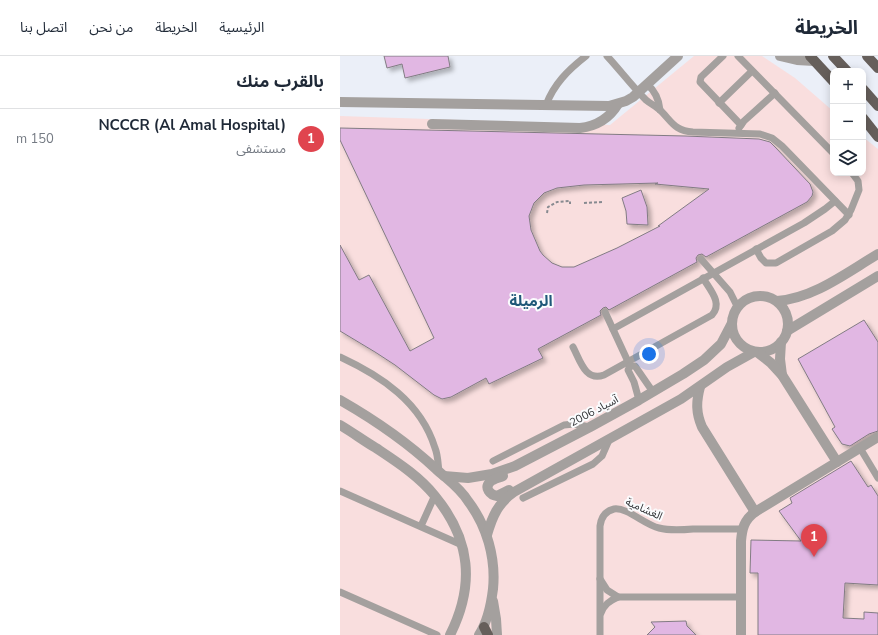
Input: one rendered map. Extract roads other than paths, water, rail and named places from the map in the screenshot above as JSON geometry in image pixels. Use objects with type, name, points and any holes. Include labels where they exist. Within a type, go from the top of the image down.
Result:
[{"type":"main road","points":[[834,56],[844,68]]},
{"type":"main road","points":[[867,56],[878,68]]},
{"type":"main road","points":[[812,58],[830,79]]},
{"type":"main road","points":[[866,92],[878,106]]},
{"type":"main road","points":[[866,122],[878,137]]},
{"type":"street","points":[[340,102],[600,106],[618,104],[626,101],[639,91],[678,56]]},
{"type":"street","points":[[780,56],[797,60],[812,58]]},
{"type":"street","points":[[432,124],[580,128],[588,127],[602,121],[614,111],[618,104]]},
{"type":"street","points":[[777,301],[795,299],[812,293],[878,254]]},
{"type":"street","points":[[787,331],[878,276]]},
{"type":"street","points":[[487,535],[493,516],[506,497],[681,399],[727,367],[756,352],[766,352],[775,348],[781,342],[787,331],[788,325],[786,311],[777,301],[766,296],[753,296],[747,298],[737,306],[732,317],[735,336],[738,342],[756,352],[771,363],[782,376],[837,462]]},
{"type":"street","name":"آسياد 2006","points":[[441,474],[456,478],[480,477],[515,466],[590,427],[684,374],[710,355],[721,344],[732,323]]},
{"type":"street","points":[[781,342],[780,359],[782,376]]},
{"type":"street","points":[[700,387],[696,407],[698,418],[702,427],[755,512]]},
{"type":"street","points":[[340,400],[388,430],[410,446],[468,500],[487,535],[493,565],[494,575],[492,598],[484,632]]},
{"type":"street","points":[[342,425],[402,465],[435,495],[454,524],[462,545],[466,570],[465,596],[458,618],[450,635]]},
{"type":"street","points":[[741,635],[740,541],[742,529],[749,517],[878,437]]},
{"type":"street","points":[[515,466],[508,474],[489,483],[489,492],[491,495],[497,496],[516,487],[524,486]]},
{"type":"street","points":[[492,598],[495,609],[497,635]]},
{"type":"lane","points":[[546,105],[558,81],[586,56]]},
{"type":"lane","points":[[608,56],[651,104],[660,110],[674,125],[683,130],[760,134],[777,141],[848,215]]},
{"type":"lane","points":[[723,56],[700,79],[702,85],[741,125]]},
{"type":"lane","points":[[739,56],[830,150]]},
{"type":"lane","points":[[719,103],[752,71]]},
{"type":"lane","points":[[647,84],[655,93],[660,110]]},
{"type":"lane","points":[[738,133],[741,125],[774,93]]},
{"type":"lane","points":[[756,249],[766,263],[776,263],[837,227],[848,215],[859,190],[858,181],[854,176]]},
{"type":"lane","points":[[613,328],[815,216],[835,201]]},
{"type":"lane","points":[[701,259],[730,292],[737,306]]},
{"type":"lane","points":[[574,347],[586,372],[591,376],[604,376],[629,364],[712,315],[716,309],[716,302],[704,278]]},
{"type":"lane","points":[[605,312],[629,364],[628,370],[634,382],[639,400]]},
{"type":"lane","points":[[340,357],[391,387],[410,403],[424,423],[436,448],[441,474]]},
{"type":"lane","points":[[629,364],[635,366],[653,392]]},
{"type":"lane","points":[[493,461],[564,425],[574,424],[590,427]]},
{"type":"lane","points":[[523,498],[593,464],[602,456],[609,440]]},
{"type":"lane","points":[[860,448],[878,478]]},
{"type":"lane","points":[[340,491],[462,545]]},
{"type":"lane","points":[[421,526],[435,495]]},
{"type":"lane","name":"الغشامية","points":[[600,635],[600,526],[602,517],[610,510],[624,510],[646,524],[664,529],[742,529]]},
{"type":"lane","points":[[600,579],[607,590],[618,597]]},
{"type":"lane","points":[[340,592],[437,635]]},
{"type":"lane","points":[[600,615],[608,602],[618,597],[741,597]]},
{"type":"place","name":"NCCCR (Al Amal Hospital)","points":[[814,557]]},
{"type":"district","name":"الرميلة","points":[[531,301]]}]
